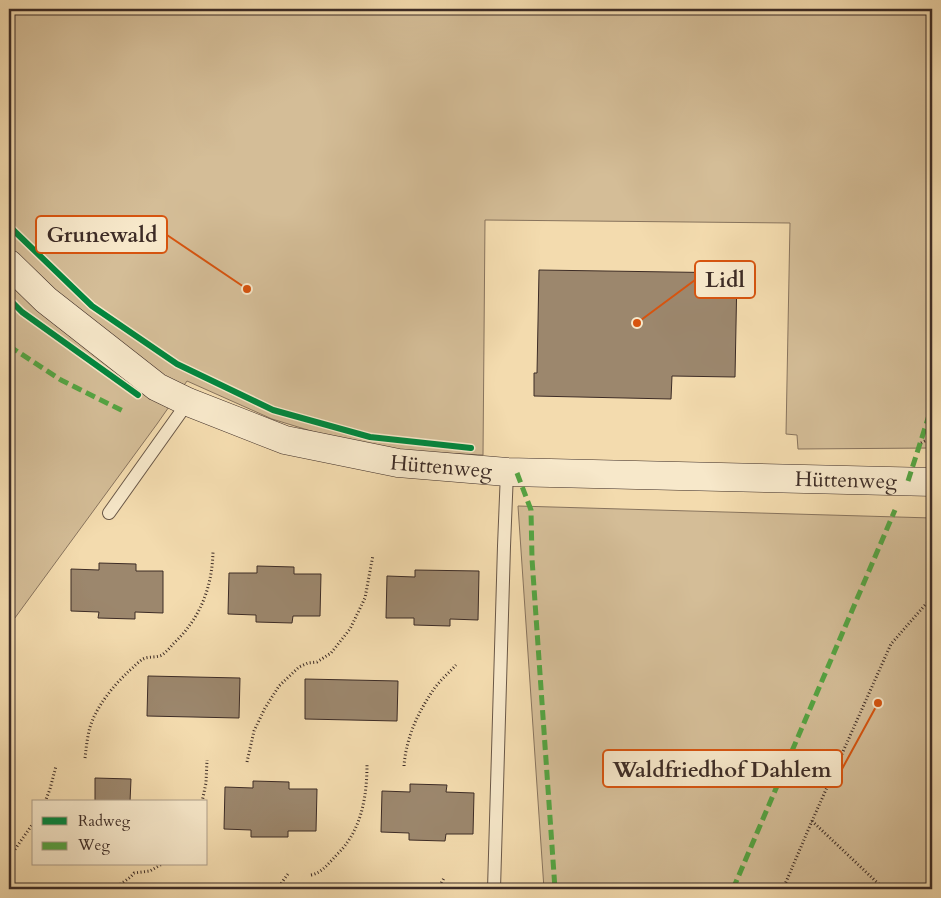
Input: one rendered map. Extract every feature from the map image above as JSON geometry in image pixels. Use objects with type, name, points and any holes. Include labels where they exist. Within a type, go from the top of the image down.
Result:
[{"type":"main road","name":"Hüttenweg","points":[[9,264],[46,300],[157,386],[188,402],[285,440],[398,463],[507,472],[932,482]]},
{"type":"lane","points":[[109,513],[188,402]]},
{"type":"lane","points":[[494,889],[507,472]]},
{"type":"path","points":[[921,443],[932,437]]},
{"type":"path","points":[[85,758],[89,729],[100,705],[127,673],[143,659],[160,656],[167,651],[181,637],[201,608],[212,568],[212,552]]},
{"type":"path","points":[[247,762],[254,732],[265,708],[279,686],[299,667],[325,658],[350,629],[365,598],[372,555]]},
{"type":"path","points":[[784,889],[812,821],[891,644],[931,600]]},
{"type":"path","points":[[404,766],[405,751],[409,738],[421,712],[432,692],[456,665]]},
{"type":"path","points":[[202,800],[206,783],[207,760]]},
{"type":"path","points":[[311,875],[318,873],[326,866],[347,844],[353,833],[363,802],[367,765]]},
{"type":"path","points":[[45,800],[56,766]]},
{"type":"path","points":[[812,821],[884,889]]},
{"type":"path","points":[[9,858],[32,825]]},
{"type":"path","points":[[115,889],[134,873],[150,871],[159,866]]},
{"type":"path","points":[[277,889],[288,874]]},
{"type":"path","points":[[438,889],[444,878]]},
{"type":"shaded area","points":[[9,9],[932,9],[932,448],[798,449],[797,435],[786,434],[790,223],[485,220],[483,455],[402,451],[321,434],[272,419],[187,381],[9,626]]},
{"type":"shaded area","points":[[518,506],[932,518],[932,889],[544,889]]},
{"type":"building","points":[[539,270],[737,273],[735,377],[672,376],[671,399],[534,396],[534,373],[537,373]]},
{"type":"building","points":[[99,563],[136,564],[136,571],[163,571],[163,613],[135,612],[135,619],[98,618],[99,612],[71,611],[71,569],[99,570]]},
{"type":"building","points":[[257,566],[294,567],[294,574],[321,574],[320,616],[293,616],[292,623],[256,622],[256,615],[228,614],[229,573],[257,573]]},
{"type":"building","points":[[415,570],[479,571],[478,620],[450,619],[450,626],[414,625],[414,618],[386,618],[387,576],[415,577]]},
{"type":"building","points":[[148,676],[240,678],[239,718],[147,716]]},
{"type":"building","points":[[305,679],[398,681],[397,721],[305,719]]},
{"type":"building","points":[[95,778],[131,779],[130,800],[95,800]]},
{"type":"building","points":[[253,781],[289,782],[289,789],[317,789],[316,831],[288,831],[288,837],[251,837],[251,830],[224,829],[225,787],[253,788]]},
{"type":"building","points":[[410,784],[447,785],[446,792],[474,793],[473,834],[446,834],[445,841],[409,840],[409,833],[381,832],[382,791],[410,792]]},
{"type":"marked path","points":[[9,346],[61,380],[125,412]]},
{"type":"marked path","points":[[908,481],[932,406]]},
{"type":"marked path","points":[[517,473],[531,510],[532,559],[555,889]]},
{"type":"marked path","points":[[733,889],[895,510]]},
{"type":"cycle path","points":[[9,226],[92,306],[177,364],[273,410],[370,437],[471,448]]},
{"type":"cycle path","points":[[9,299],[22,312],[138,395]]},
{"type":"place","name":"Grunewald","points":[[247,289]]},
{"type":"place","name":"Lidl","points":[[637,323]]},
{"type":"place","name":"Waldfriedhof Dahlem","points":[[878,703]]}]
